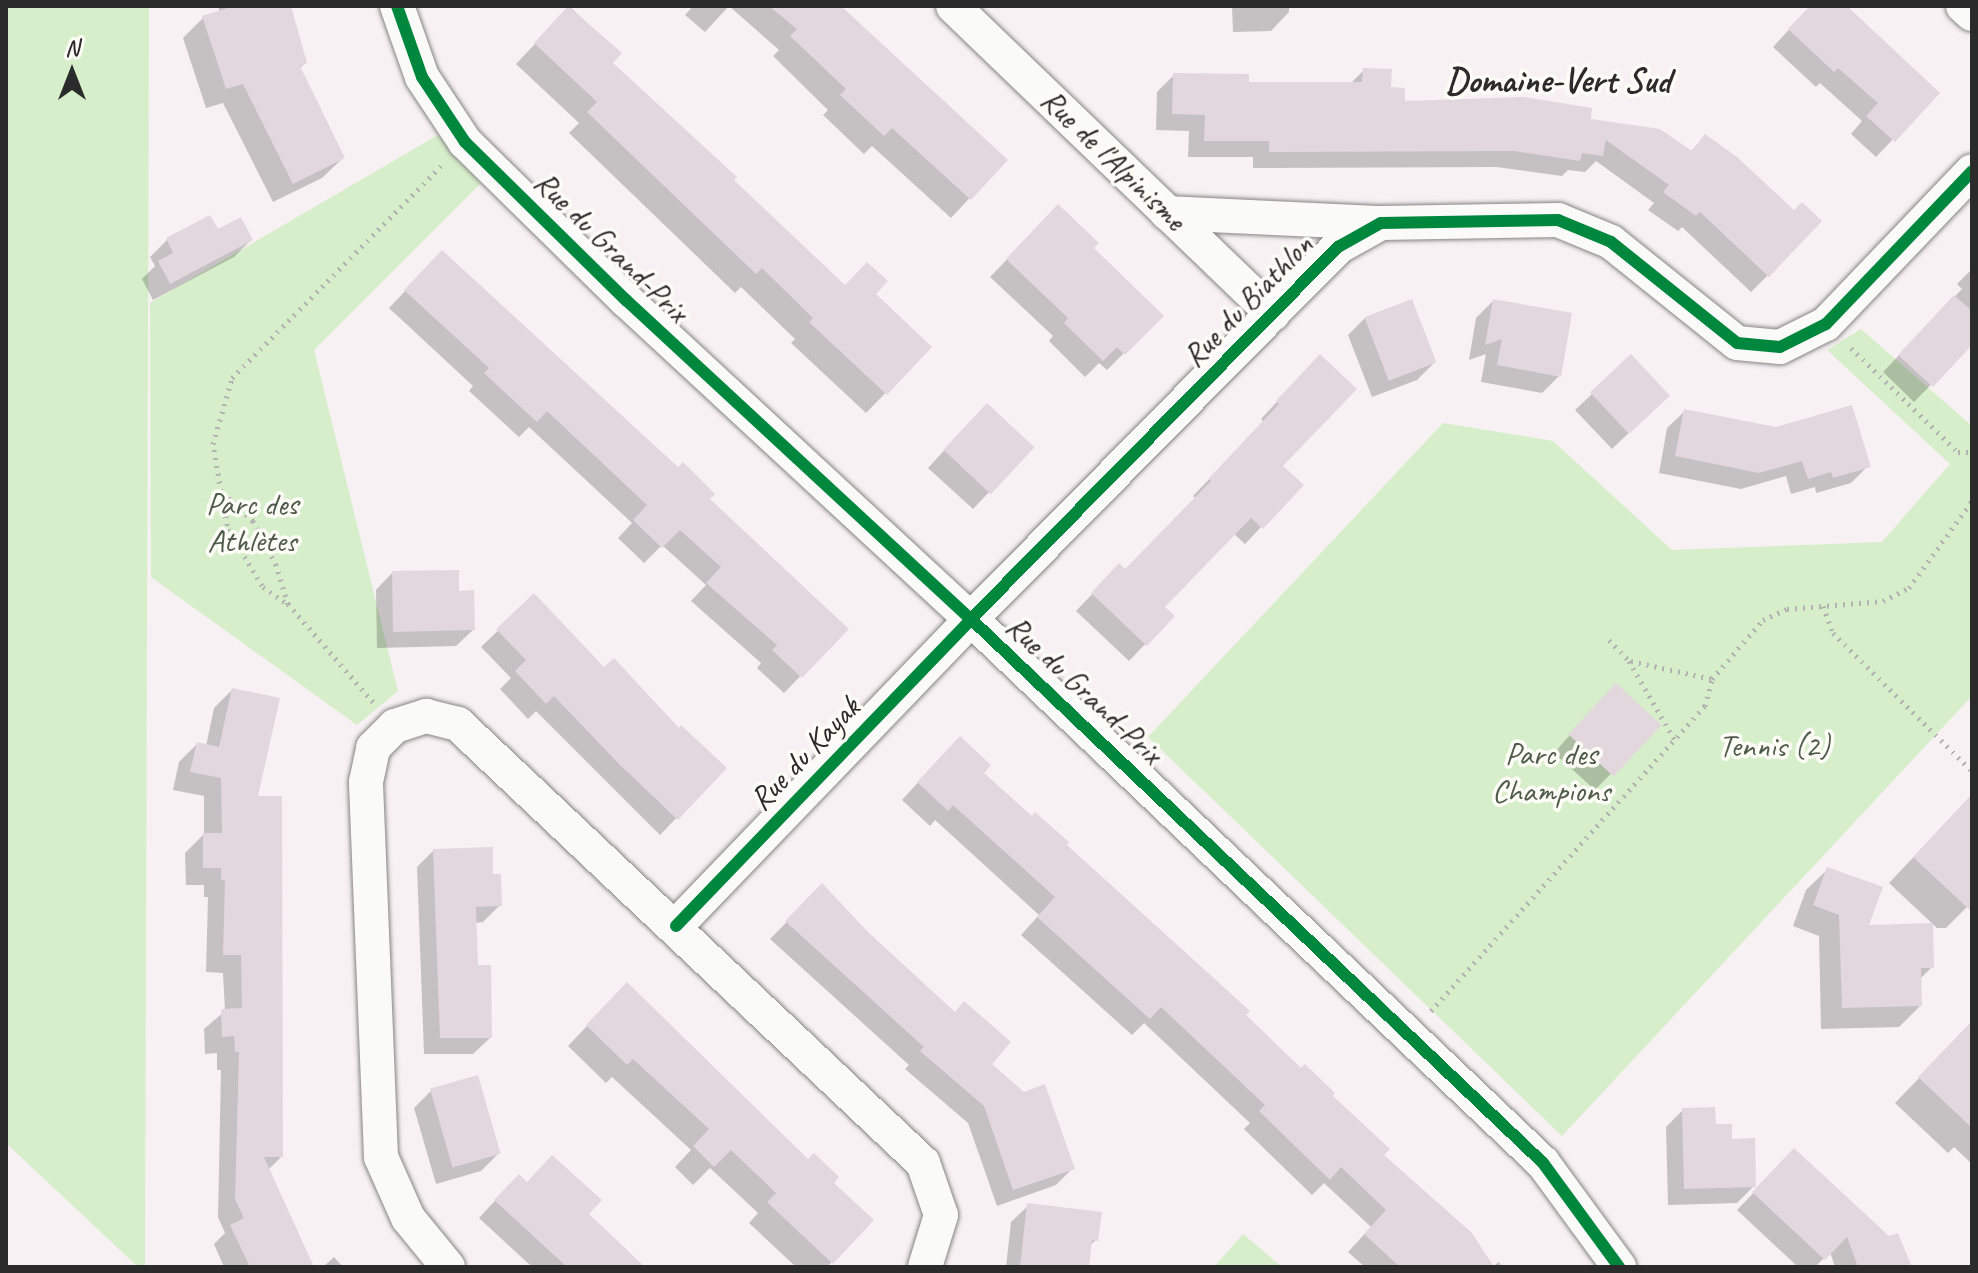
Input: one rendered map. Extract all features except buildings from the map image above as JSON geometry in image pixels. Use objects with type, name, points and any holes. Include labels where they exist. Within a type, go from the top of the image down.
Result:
[{"type":"street","name":"Rue du Grand-Prix","points":[[397,6],[422,77],[465,142],[626,300],[971,619],[1543,1163],[1619,1267]]},
{"type":"street","name":"Rue de l'Alpinisme","points":[[953,6],[1273,314]]},
{"type":"street","points":[[1963,6],[1972,14]]},
{"type":"street","name":"Rue du Biathlon","points":[[1167,213],[1381,223],[1558,220],[1611,242],[1737,343],[1780,347],[1826,324],[1972,171]]},
{"type":"street","name":"Rue du Biathlon","points":[[971,619],[1338,247],[1381,223]]},
{"type":"street","name":"Rue du Kayak","points":[[676,926],[971,619]]},
{"type":"street","points":[[448,1267],[408,1218],[381,1157],[366,782],[373,748],[395,726],[426,716],[458,724],[676,926],[923,1163],[941,1215],[925,1267]]},
{"type":"path","points":[[395,726],[288,604],[263,587],[228,529],[213,444],[232,378],[465,142]]},
{"type":"path","points":[[1826,324],[1958,452],[1972,452]]},
{"type":"path","points":[[221,491],[253,521],[276,565],[288,604]]},
{"type":"path","points":[[1408,1037],[1705,706],[1712,679],[1763,620],[1787,609],[1883,601],[1909,588],[1972,501]]},
{"type":"path","points":[[1823,606],[1833,633],[1972,771]]},
{"type":"path","points":[[1609,640],[1629,661],[1675,739]]},
{"type":"path","points":[[1629,661],[1712,679]]},
{"type":"green space","points":[[6,6],[149,6],[145,1267],[138,1267],[6,1143]]},
{"type":"green space","name":"Parc des Athlètes","points":[[438,135],[481,183],[314,350],[398,691],[357,725],[151,577],[150,303]]},
{"type":"green space","name":"Parc des Champions","points":[[1861,329],[1972,426],[1972,696],[1562,1136],[1148,737],[1443,423],[1553,441],[1672,550],[1882,542],[1950,464],[1827,350]]},
{"type":"green space","points":[[1243,1234],[1282,1267],[1214,1267]]},
{"type":"cycle path","points":[[397,6],[422,77],[465,142],[626,300],[971,619],[1543,1163],[1619,1267]]},
{"type":"cycle path","points":[[676,926],[971,619],[1338,247],[1381,223],[1558,220],[1611,242],[1737,343],[1780,347],[1826,324],[1972,171]]},
{"type":"district","name":"Domaine-Vert Sud","points":[[1558,81]]},
{"type":"park label","name":"Tennis (2)","points":[[1774,746]]}]
